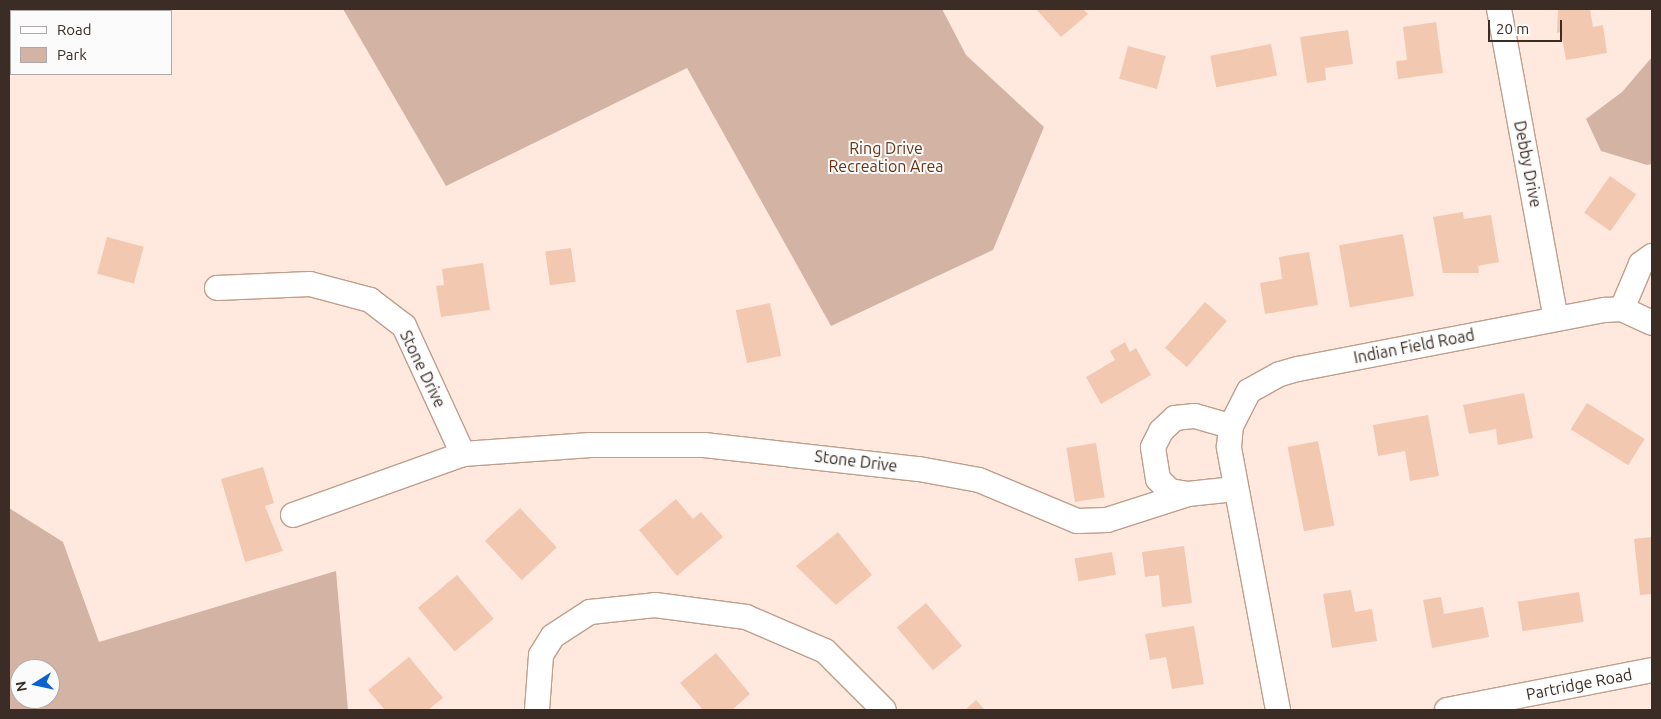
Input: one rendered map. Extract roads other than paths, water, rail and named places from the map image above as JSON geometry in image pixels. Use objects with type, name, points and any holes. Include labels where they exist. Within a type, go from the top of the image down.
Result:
[{"type":"street","name":"Debby Drive","points":[[1499,9],[1556,319]]},
{"type":"street","points":[[1652,256],[1641,264],[1622,309],[1652,322]]},
{"type":"street","name":"Stone Drive","points":[[217,288],[310,284],[370,300],[404,326],[463,454]]},
{"type":"street","name":"Indian Field Road","points":[[1278,710],[1235,490],[1229,448],[1231,426],[1249,392],[1280,374],[1556,319],[1622,309]]},
{"type":"street","points":[[1188,494],[1170,491],[1158,479],[1153,447],[1162,431],[1175,418],[1195,416],[1231,426]]},
{"type":"street","name":"Stone Drive","points":[[293,515],[463,454],[591,445],[704,444],[826,457],[966,477],[1077,521],[1107,520],[1188,494],[1235,490]]},
{"type":"street","points":[[537,710],[538,670],[553,636],[590,612],[655,605],[746,617],[818,648],[859,680],[884,710]]},
{"type":"street","name":"Partridge Road","points":[[1447,710],[1652,670]]},
{"type":"park label","name":"Ring Drive Recreation Area","points":[[886,157]]}]
